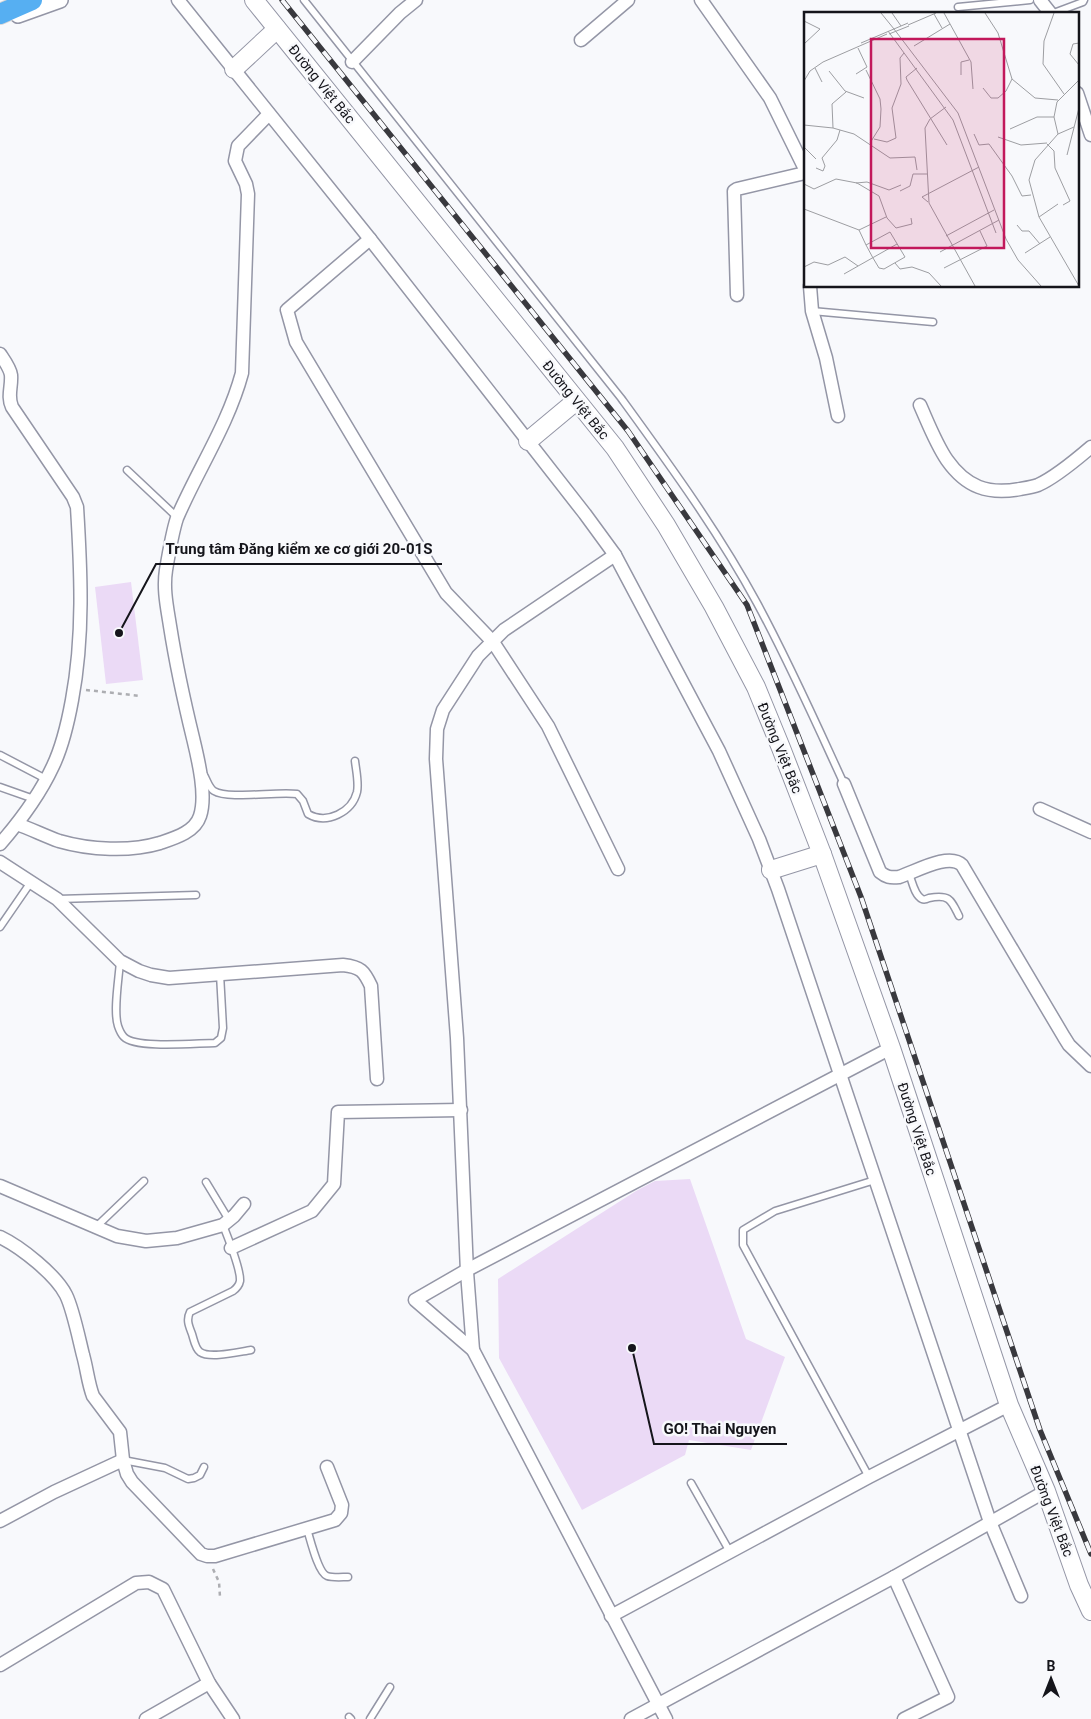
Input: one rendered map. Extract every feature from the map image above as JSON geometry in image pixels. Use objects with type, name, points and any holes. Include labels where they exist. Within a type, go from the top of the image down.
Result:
[{"type":"highway","points":[[0,14],[32,0]]},
{"type":"main road","name":"Đường Việt Bắc","points":[[254,0],[615,448],[666,525],[714,607],[756,687],[822,854],[891,1048],[1009,1405],[1046,1491],[1079,1586],[1091,1611]]},
{"type":"main road","points":[[234,69],[277,29]]},
{"type":"main road","points":[[528,441],[576,401]]},
{"type":"main road","points":[[771,870],[822,854]]},
{"type":"street","points":[[0,21],[60,0]]},
{"type":"street","points":[[178,0],[370,239],[615,555],[719,751],[771,870],[990,1522],[1021,1596]]},
{"type":"street","points":[[352,62],[394,19],[416,0]]},
{"type":"street","points":[[581,40],[628,0]]},
{"type":"street","points":[[701,0],[770,98],[804,167]]},
{"type":"street","points":[[1040,0],[1049,12]]},
{"type":"street","points":[[1078,96],[1091,135]]},
{"type":"street","points":[[17,824],[58,840],[101,848],[150,846],[173,839],[190,830],[200,817],[199,762],[176,662],[164,589],[166,569],[178,518],[221,431],[236,394],[242,373],[248,194],[246,184],[235,161],[238,146],[269,114]]},
{"type":"street","points":[[737,295],[734,191],[804,173]]},
{"type":"street","points":[[370,239],[287,310],[296,342],[446,593],[492,642],[548,726],[618,869]]},
{"type":"street","points":[[810,288],[812,311],[826,358],[838,416]]},
{"type":"street","points":[[0,354],[11,375],[9,402],[57,471],[77,507],[82,577],[80,637],[74,689],[67,726],[54,764],[46,779],[17,824],[0,844]]},
{"type":"street","points":[[920,405],[946,459],[955,470],[980,488],[992,492],[1010,491],[1038,485],[1072,463],[1091,447]]},
{"type":"street","points":[[473,1350],[467,1270],[458,1038],[436,759],[437,729],[443,710],[478,656],[504,630],[615,555]]},
{"type":"street","points":[[844,784],[880,872],[891,878],[909,874],[949,859],[958,861],[962,865],[1064,1037],[1091,1066]]},
{"type":"street","points":[[1040,809],[1091,832]]},
{"type":"street","points":[[0,862],[57,899],[120,961],[151,975],[169,978],[343,965],[356,966],[365,973],[371,986],[377,1079]]},
{"type":"street","points":[[666,1719],[473,1350],[415,1300],[467,1270],[891,1048]]},
{"type":"street","points":[[231,1248],[312,1211],[334,1184],[338,1112],[460,1110]]},
{"type":"street","points":[[0,1186],[116,1236],[146,1241],[177,1238],[226,1223],[244,1204]]},
{"type":"street","points":[[0,1238],[43,1268],[61,1287],[66,1296],[84,1355],[90,1390],[120,1432],[123,1460],[127,1474],[132,1482],[201,1554],[215,1556],[335,1520],[341,1514],[342,1505],[327,1467]]},
{"type":"street","points":[[611,1616],[869,1477],[1009,1405]]},
{"type":"street","points":[[0,1521],[54,1492],[123,1460]]},
{"type":"street","points":[[631,1719],[894,1578],[1046,1491]]},
{"type":"street","points":[[894,1578],[948,1697],[904,1719]]},
{"type":"street","points":[[0,1666],[136,1583],[143,1581],[156,1584],[163,1589],[209,1683],[233,1719]]},
{"type":"street","points":[[146,1719],[209,1683]]},
{"type":"lane","points":[[304,0],[621,398],[709,523],[757,602],[801,689],[844,784]]},
{"type":"lane","points":[[958,7],[1030,0]]},
{"type":"lane","points":[[1056,12],[1084,0]]},
{"type":"lane","points":[[812,311],[933,322]]},
{"type":"lane","points":[[127,470],[178,518]]},
{"type":"lane","points":[[0,754],[46,779]]},
{"type":"lane","points":[[199,762],[210,787],[215,792],[234,794],[297,794],[303,801],[308,814],[316,818],[330,818],[346,811],[358,790],[355,761]]},
{"type":"lane","points":[[0,787],[34,799]]},
{"type":"lane","points":[[909,874],[916,893],[920,898],[944,896],[951,901],[959,916]]},
{"type":"lane","points":[[0,927],[31,882]]},
{"type":"lane","points":[[57,899],[196,895]]},
{"type":"lane","points":[[120,961],[116,1015],[118,1027],[124,1037],[132,1041],[151,1044],[215,1043],[221,1038],[223,1028],[220,974]]},
{"type":"lane","points":[[869,1477],[743,1245],[743,1230],[775,1211],[875,1180]]},
{"type":"lane","points":[[96,1227],[144,1181]]},
{"type":"lane","points":[[206,1182],[226,1223],[240,1278],[238,1288],[190,1312],[187,1322],[196,1348],[201,1352],[209,1355],[250,1350]]},
{"type":"lane","points":[[123,1460],[165,1468],[188,1479],[200,1475],[204,1467]]},
{"type":"lane","points":[[691,1483],[730,1552]]},
{"type":"lane","points":[[307,1529],[323,1574],[328,1577],[348,1577]]},
{"type":"lane","points":[[370,1719],[390,1688]]},
{"type":"path","points":[[74,689],[141,696]]},
{"type":"path","points":[[207,1556],[219,1582],[220,1597]]},
{"type":"building","points":[[131,582],[143,680],[106,684],[95,587]]},
{"type":"building","points":[[690,1179],[746,1339],[785,1357],[751,1450],[689,1440],[685,1455],[582,1510],[499,1358],[498,1279],[636,1191],[655,1181]]},
{"type":"railway","points":[[282,0],[628,431],[747,605],[861,897],[1040,1430],[1091,1554]]},
{"type":"place","name":"Trung tâm Đăng kiểm xe cơ giới 20-01S","points":[[119,633]]},
{"type":"place","name":"GO! Thai Nguyen","points":[[632,1348]]}]
